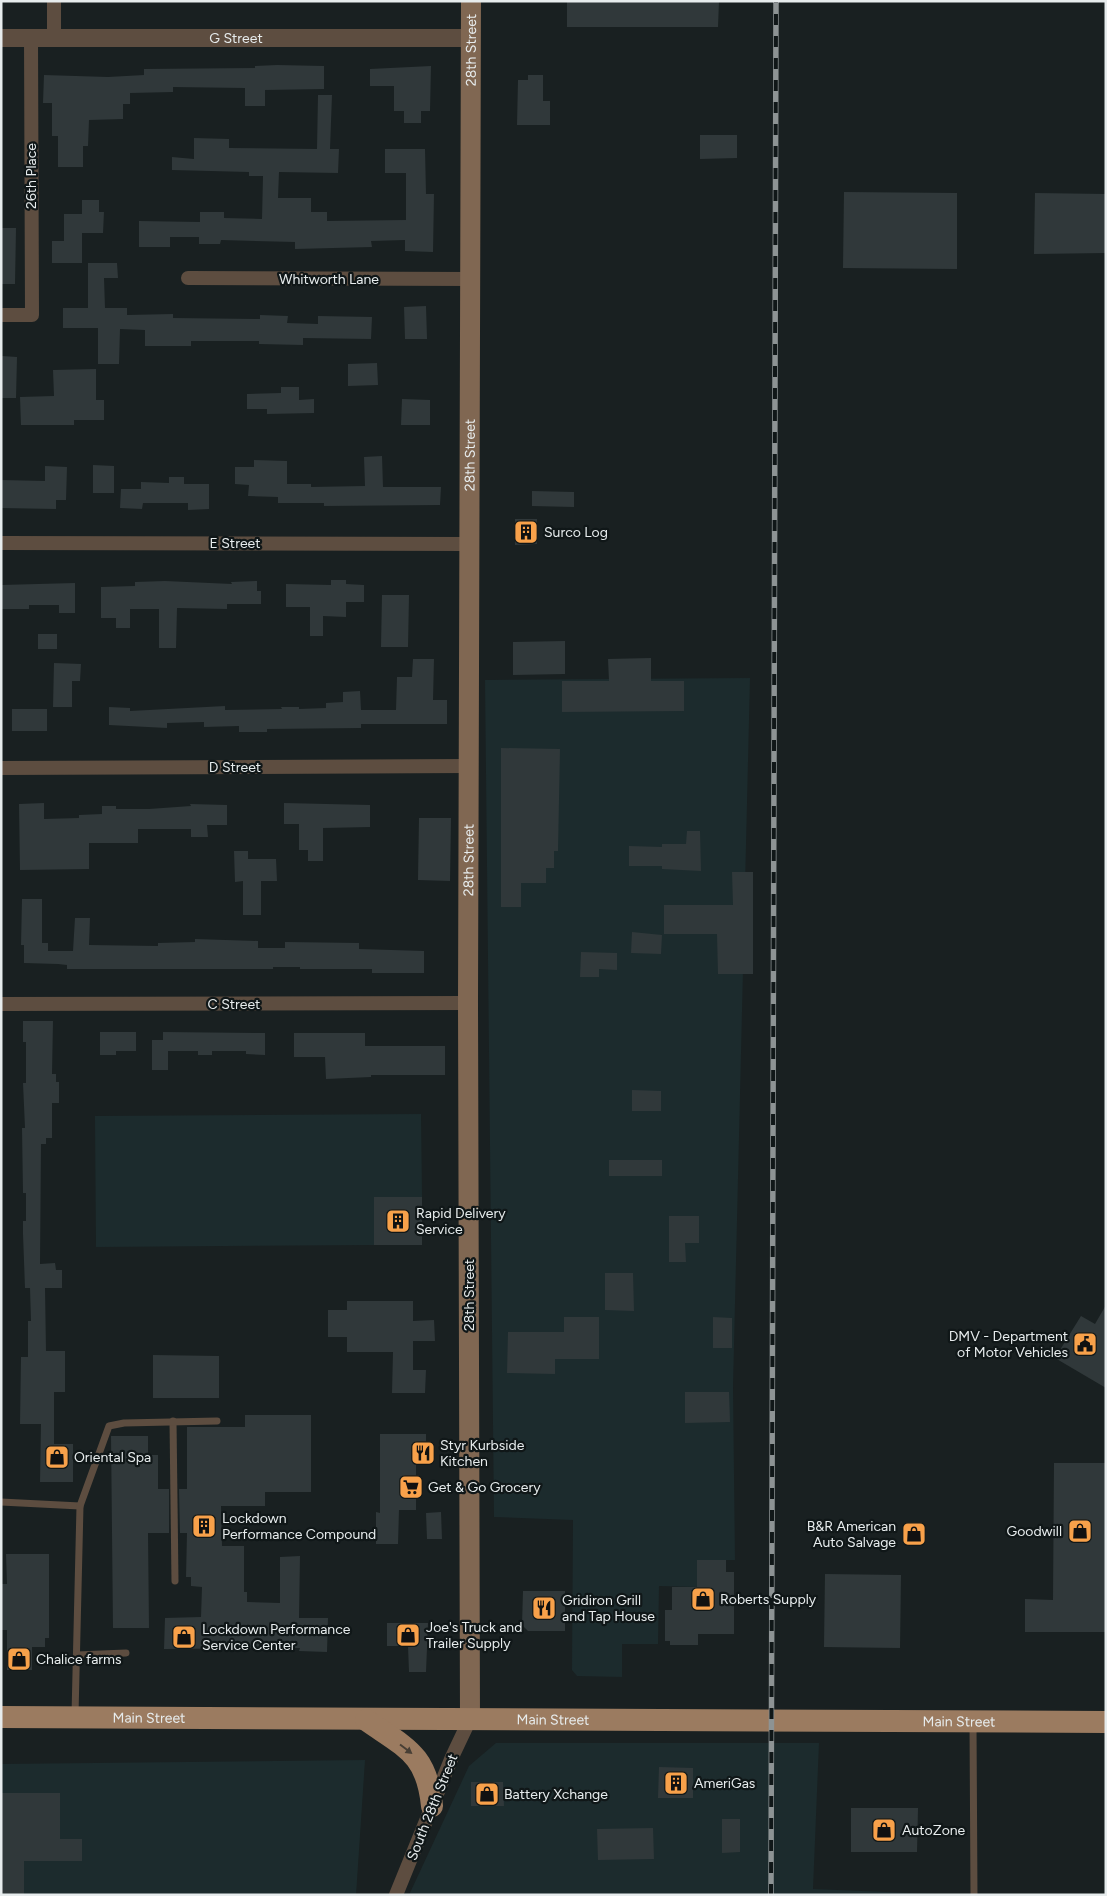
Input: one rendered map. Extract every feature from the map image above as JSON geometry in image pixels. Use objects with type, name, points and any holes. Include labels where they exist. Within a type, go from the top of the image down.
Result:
[{"type":"main road","name":"28th Street","points":[[470,1719],[468,766],[471,1]]},
{"type":"main road","name":"Main Street","points":[[1,1717],[1106,1722]]},
{"type":"main road","points":[[366,1720],[412,1754],[424,1768],[430,1783],[432,1806]]},
{"type":"street","points":[[54,1],[54,38]]},
{"type":"street","name":"G Street","points":[[1,38],[471,38]]},
{"type":"street","name":"26th Place","points":[[1,315],[32,315],[31,38]]},
{"type":"street","name":"Whitworth Lane","points":[[188,278],[470,279]]},
{"type":"street","name":"E Street","points":[[1,543],[469,544]]},
{"type":"street","name":"D Street","points":[[1,768],[468,766]]},
{"type":"street","name":"C Street","points":[[1,1004],[468,1003]]},
{"type":"street","name":"South 28th Street","points":[[396,1895],[470,1719]]},
{"type":"lane","points":[[173,1421],[175,1581]]},
{"type":"lane","points":[[75,1718],[80,1506],[109,1426],[173,1421],[217,1421]]},
{"type":"lane","points":[[1,1502],[80,1506]]},
{"type":"lane","points":[[77,1655],[126,1653]]},
{"type":"lane","points":[[973,1722],[974,1895]]},
{"type":"shaded area","points":[[750,678],[733,1387],[735,1560],[697,1560],[697,1587],[659,1586],[658,1644],[622,1644],[622,1677],[577,1676],[572,1670],[573,1520],[494,1517],[485,680]]},
{"type":"shaded area","name":"Rapid Delivery Service","points":[[421,1114],[422,1197],[374,1245],[96,1247],[95,1116]]},
{"type":"shaded area","points":[[496,1743],[819,1743],[813,1889],[960,1895],[409,1895],[469,1766]]},
{"type":"shaded area","points":[[365,1760],[356,1895],[1,1895],[1,1764]]},
{"type":"building","points":[[567,1],[719,1],[718,27],[567,27]]},
{"type":"building","points":[[255,66],[324,66],[324,89],[265,90],[265,106],[245,106],[245,88],[173,87],[173,92],[130,93],[130,104],[123,104],[123,119],[89,120],[88,146],[83,146],[83,167],[58,167],[58,136],[52,136],[52,103],[43,103],[44,75],[108,77],[144,75],[144,69],[255,68]]},
{"type":"building","points":[[431,66],[430,111],[421,111],[421,123],[404,123],[404,111],[394,111],[394,86],[370,86],[370,69]]},
{"type":"building","points":[[528,75],[543,75],[543,101],[550,101],[550,125],[517,125],[518,80],[528,80]]},
{"type":"building","points":[[318,95],[332,95],[330,149],[339,149],[338,173],[279,172],[278,198],[311,198],[311,212],[327,212],[327,221],[406,220],[406,173],[385,173],[385,149],[425,149],[426,194],[434,194],[433,252],[405,251],[405,240],[371,241],[372,247],[295,249],[295,242],[221,240],[220,244],[199,244],[199,237],[170,237],[170,247],[139,247],[139,221],[200,222],[200,212],[224,212],[224,218],[262,219],[263,176],[249,176],[249,172],[172,170],[172,157],[194,159],[194,138],[229,139],[229,148],[317,149]]},
{"type":"building","points":[[700,135],[737,135],[737,158],[700,159]]},
{"type":"building","points":[[844,192],[957,193],[957,269],[843,268]]},
{"type":"building","points":[[1035,193],[1106,194],[1106,253],[1034,254]]},
{"type":"building","points":[[82,200],[99,200],[99,212],[104,212],[103,233],[82,233],[82,263],[52,263],[52,241],[64,241],[64,214],[82,214]]},
{"type":"building","points":[[1,228],[16,228],[15,284],[1,284]]},
{"type":"building","points":[[88,263],[117,263],[118,278],[104,278],[105,308],[127,308],[127,315],[173,314],[173,318],[260,319],[260,315],[288,316],[287,323],[318,324],[318,316],[372,317],[371,339],[303,338],[303,345],[259,344],[259,341],[191,341],[191,346],[145,346],[145,330],[120,329],[119,364],[98,364],[98,328],[63,328],[63,308],[88,308]]},
{"type":"building","points":[[426,306],[427,339],[405,339],[404,307]]},
{"type":"building","points":[[2,356],[17,357],[16,398],[1,398]]},
{"type":"building","points":[[377,363],[378,385],[348,386],[348,364]]},
{"type":"building","points":[[96,369],[96,400],[104,400],[104,420],[74,420],[74,425],[21,425],[20,397],[54,396],[53,370]]},
{"type":"building","points":[[281,387],[299,387],[299,400],[314,399],[314,413],[267,414],[267,409],[247,409],[247,394],[281,393]]},
{"type":"building","points":[[402,399],[430,400],[430,425],[401,425]]},
{"type":"building","points":[[382,456],[383,487],[441,487],[440,505],[324,506],[324,503],[278,503],[278,497],[248,496],[249,485],[235,484],[235,467],[254,467],[254,460],[287,461],[287,484],[311,484],[311,487],[365,486],[364,457]]},
{"type":"building","points":[[93,465],[114,466],[114,493],[93,493]]},
{"type":"building","points":[[45,466],[67,467],[66,500],[56,500],[56,509],[1,508],[1,480],[45,481]]},
{"type":"building","points":[[169,477],[184,477],[184,484],[209,484],[209,509],[188,510],[188,503],[143,503],[142,509],[120,508],[121,489],[141,489],[141,482],[169,483]]},
{"type":"building","points":[[532,491],[574,492],[574,507],[532,506]]},
{"type":"building","name":"Surco Log","points":[[515,519],[537,519],[537,544],[515,545]]},
{"type":"building","points":[[331,580],[346,580],[346,584],[364,585],[364,602],[346,602],[346,617],[323,616],[323,636],[310,636],[310,607],[286,607],[286,584],[331,585]]},
{"type":"building","points":[[165,581],[232,584],[231,582],[257,581],[257,591],[261,591],[261,604],[227,604],[227,609],[177,608],[176,648],[159,648],[159,609],[130,609],[130,628],[116,628],[116,618],[101,618],[101,587],[135,586],[135,582]]},
{"type":"building","points":[[75,583],[75,613],[59,613],[59,605],[29,605],[29,609],[1,609],[1,585]]},
{"type":"building","points":[[382,595],[409,595],[408,647],[381,647]]},
{"type":"building","points":[[38,634],[57,634],[57,649],[38,649]]},
{"type":"building","points":[[565,641],[565,674],[513,675],[513,642]]},
{"type":"building","points":[[651,658],[651,681],[684,681],[684,711],[562,712],[562,681],[609,681],[608,659]]},
{"type":"building","points":[[413,659],[434,659],[433,700],[447,700],[447,724],[361,724],[361,728],[267,729],[267,732],[239,732],[239,726],[204,727],[204,722],[167,723],[167,728],[109,725],[109,707],[130,708],[130,711],[225,706],[225,710],[282,709],[281,707],[299,707],[299,709],[326,708],[326,703],[343,702],[343,692],[360,691],[361,710],[396,710],[397,677],[412,677]]},
{"type":"building","points":[[54,663],[81,664],[80,681],[72,681],[72,707],[53,707]]},
{"type":"building","points":[[12,709],[47,709],[47,731],[12,731]]},
{"type":"building","points":[[501,748],[560,749],[558,851],[554,851],[554,868],[546,868],[546,883],[521,883],[521,907],[501,907]]},
{"type":"building","points":[[44,803],[44,819],[79,818],[79,815],[102,814],[102,806],[116,806],[116,809],[149,809],[191,806],[190,804],[227,805],[227,825],[207,825],[208,837],[191,837],[191,829],[138,829],[138,843],[89,843],[89,869],[20,870],[19,804]]},
{"type":"building","points":[[284,803],[370,805],[370,827],[323,828],[323,861],[308,861],[308,850],[299,850],[299,824],[284,824]]},
{"type":"building","points":[[419,818],[451,818],[450,881],[418,880]]},
{"type":"building","points":[[687,831],[700,831],[701,871],[662,869],[662,866],[629,866],[629,846],[662,847],[662,844],[686,844]]},
{"type":"building","points":[[234,851],[248,851],[248,859],[276,859],[277,881],[261,881],[261,915],[243,915],[243,881],[235,882]]},
{"type":"building","points":[[732,872],[753,872],[753,974],[718,974],[717,934],[664,934],[664,905],[733,905]]},
{"type":"building","points":[[22,899],[42,899],[42,943],[48,943],[48,951],[73,951],[75,918],[90,918],[89,945],[158,946],[158,943],[195,942],[195,939],[258,941],[258,948],[285,948],[285,942],[359,943],[359,949],[424,951],[424,973],[372,973],[372,969],[300,969],[300,967],[273,967],[273,969],[67,969],[67,965],[24,963],[24,945],[21,945]]},
{"type":"building","points":[[632,932],[662,935],[661,954],[631,953]]},
{"type":"building","points":[[581,952],[617,953],[617,970],[599,969],[599,977],[580,977]]},
{"type":"building","points":[[23,1021],[53,1021],[52,1074],[56,1074],[56,1082],[59,1082],[59,1103],[52,1103],[52,1138],[46,1138],[46,1144],[41,1144],[40,1264],[55,1263],[56,1270],[62,1270],[62,1288],[45,1288],[46,1351],[65,1351],[65,1392],[54,1392],[54,1444],[73,1444],[73,1482],[40,1482],[41,1424],[20,1424],[21,1357],[28,1357],[28,1321],[31,1321],[30,1288],[25,1288],[23,1234],[23,1221],[26,1221],[26,1193],[23,1193],[22,1128],[25,1128],[23,1083],[26,1083],[26,1042],[23,1042]]},
{"type":"building","points":[[100,1032],[136,1032],[136,1051],[116,1051],[116,1055],[100,1055]]},
{"type":"building","points":[[163,1032],[265,1033],[265,1055],[246,1054],[246,1051],[212,1051],[212,1055],[198,1055],[198,1051],[168,1051],[168,1070],[152,1070],[152,1040],[163,1040]]},
{"type":"building","points":[[294,1033],[365,1033],[365,1046],[445,1046],[445,1075],[371,1075],[371,1077],[326,1079],[325,1057],[294,1057]]},
{"type":"building","points":[[632,1090],[661,1091],[661,1111],[632,1111]]},
{"type":"building","points":[[609,1160],[662,1160],[662,1176],[609,1176]]},
{"type":"building","name":"Rapid Delivery Service","points":[[374,1197],[422,1197],[422,1245],[374,1245]]},
{"type":"building","points":[[669,1216],[699,1216],[699,1243],[685,1243],[686,1262],[669,1262]]},
{"type":"building","points":[[605,1273],[633,1273],[634,1311],[605,1310]]},
{"type":"building","points":[[347,1301],[413,1301],[413,1321],[434,1320],[435,1341],[413,1341],[413,1370],[426,1370],[425,1393],[392,1393],[393,1352],[347,1352],[347,1337],[328,1337],[328,1310],[347,1310]]},
{"type":"building","name":"DMV - Department of Motor Vehicles","points":[[1106,1305],[1106,1388],[1055,1358],[1081,1316],[1095,1324]]},
{"type":"building","points":[[564,1317],[599,1317],[599,1359],[555,1359],[555,1374],[507,1373],[508,1332],[564,1332]]},
{"type":"building","points":[[713,1317],[732,1318],[732,1348],[713,1348]]},
{"type":"building","points":[[153,1355],[219,1356],[219,1398],[153,1398]]},
{"type":"building","points":[[685,1392],[729,1392],[730,1422],[685,1423]]},
{"type":"building","name":"Lockdown Performance Compound","points":[[245,1415],[311,1415],[311,1492],[265,1492],[265,1506],[221,1506],[222,1546],[244,1546],[244,1592],[247,1592],[247,1602],[280,1603],[280,1557],[300,1556],[299,1618],[328,1618],[327,1652],[299,1651],[300,1648],[164,1649],[165,1618],[201,1617],[202,1587],[191,1586],[191,1577],[186,1577],[187,1533],[180,1533],[179,1489],[187,1489],[187,1427],[245,1427]]},
{"type":"building","points":[[380,1434],[426,1434],[426,1461],[416,1461],[416,1510],[399,1510],[398,1544],[376,1544],[376,1512],[380,1513]]},
{"type":"building","points":[[111,1436],[148,1436],[148,1455],[158,1455],[158,1489],[169,1489],[169,1533],[148,1533],[149,1628],[113,1628]]},
{"type":"building","name":"Goodwill","points":[[1054,1463],[1106,1463],[1106,1632],[1025,1632],[1025,1599],[1053,1600]]},
{"type":"building","points":[[441,1512],[442,1539],[427,1539],[426,1513]]},
{"type":"building","points":[[6,1554],[49,1554],[49,1638],[45,1638],[45,1647],[32,1647],[32,1670],[7,1670],[7,1630],[1,1630],[1,1584],[7,1584]]},
{"type":"building","name":"Roberts Supply","points":[[697,1560],[726,1560],[726,1572],[734,1572],[734,1634],[698,1634],[698,1645],[670,1645],[670,1641],[665,1641],[665,1610],[672,1610],[672,1587],[697,1587]]},
{"type":"building","points":[[825,1574],[901,1575],[900,1648],[824,1647]]},
{"type":"building","name":"Gridiron Grill and Tap House","points":[[523,1591],[565,1591],[565,1631],[528,1631],[522,1625]]},
{"type":"building","name":"Joe's Truck and Trailer Supply","points":[[387,1623],[428,1623],[426,1672],[409,1672],[408,1646],[387,1646]]},
{"type":"building","name":"AmeriGas","points":[[659,1767],[693,1768],[693,1798],[658,1798]]},
{"type":"building","name":"Battery Xchange","points":[[471,1782],[503,1782],[504,1806],[471,1806]]},
{"type":"building","points":[[1,1793],[60,1793],[60,1839],[82,1839],[82,1861],[24,1861],[24,1895],[1,1895]]},
{"type":"building","name":"AutoZone","points":[[851,1808],[918,1808],[917,1852],[851,1852]]},
{"type":"building","points":[[722,1819],[740,1819],[740,1852],[722,1853]]},
{"type":"building","points":[[653,1828],[654,1859],[598,1860],[597,1829]]},
{"type":"railway","points":[[771,1895],[776,1]]},
{"type":"place","name":"Surco Log","points":[[526,532]]},
{"type":"place","name":"Rapid Delivery Service","points":[[398,1221]]},
{"type":"place","name":"DMV - Department of Motor Vehicles","points":[[1085,1344]]},
{"type":"place","name":"Styr Kurbside Kitchen","points":[[423,1453]]},
{"type":"place","name":"Oriental Spa","points":[[57,1457]]},
{"type":"place","name":"Get & Go Grocery","points":[[411,1487]]},
{"type":"place","name":"Lockdown Performance Compound","points":[[204,1526]]},
{"type":"place","name":"Goodwill","points":[[1080,1531]]},
{"type":"place","name":"B&R American Auto Salvage","points":[[914,1534]]},
{"type":"place","name":"Roberts Supply","points":[[703,1599]]},
{"type":"place","name":"Gridiron Grill and Tap House","points":[[544,1608]]},
{"type":"place","name":"Joe's Truck and Trailer Supply","points":[[408,1635]]},
{"type":"place","name":"Lockdown Performance Service Center","points":[[184,1637]]},
{"type":"place","name":"Chalice farms","points":[[19,1659]]},
{"type":"place","name":"AmeriGas","points":[[676,1783]]},
{"type":"place","name":"Battery Xchange","points":[[487,1794]]},
{"type":"place","name":"AutoZone","points":[[884,1830]]}]
